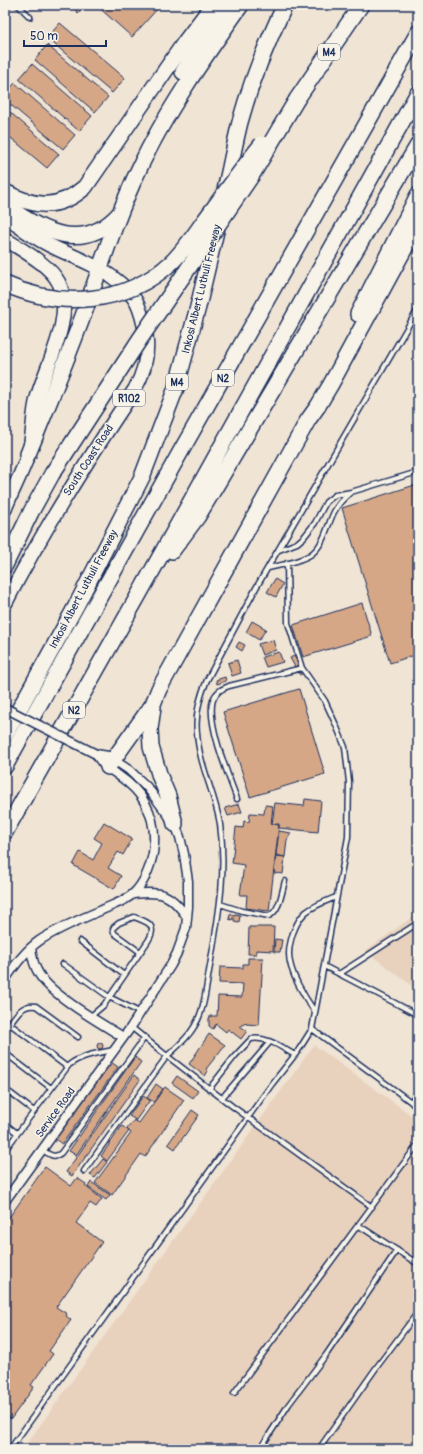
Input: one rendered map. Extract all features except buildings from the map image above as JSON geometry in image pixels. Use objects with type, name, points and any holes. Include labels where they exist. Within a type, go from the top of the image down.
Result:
[{"type":"highway","points":[[5,192],[19,199],[46,204],[69,199],[85,187],[180,48],[213,5]]},
{"type":"highway","points":[[158,132],[162,114],[170,96],[225,5]]},
{"type":"highway","points":[[28,454],[87,306],[99,268],[121,211],[139,170],[158,132],[240,5]]},
{"type":"highway","name":"Inkosi Albert Luthuli Freeway","points":[[5,735],[104,553],[142,477],[163,425],[176,388],[198,307],[240,123],[251,87],[285,5]]},
{"type":"highway","name":"M4","points":[[297,99],[361,5]]},
{"type":"highway","name":"N2","points":[[5,766],[177,458],[418,34]]},
{"type":"highway","name":"N2","points":[[5,832],[418,93]]},
{"type":"highway","points":[[5,284],[35,295],[60,300],[75,300],[115,294],[148,279],[165,267],[182,251],[236,176],[297,99]]},
{"type":"highway","points":[[5,565],[31,512],[52,474],[140,339],[252,175],[297,99]]},
{"type":"highway","points":[[142,588],[198,516],[418,145]]},
{"type":"highway","points":[[308,420],[323,383],[418,195]]},
{"type":"highway","points":[[5,205],[48,231],[66,236],[87,235],[96,232],[108,225],[121,211]]},
{"type":"highway","points":[[111,763],[153,704],[308,420],[331,384],[418,224]]},
{"type":"highway","points":[[153,704],[150,729],[151,747],[160,777],[168,796],[175,824]]},
{"type":"main road","name":"South Coast Road","points":[[5,216],[50,245],[99,268],[127,289],[134,298],[142,316],[148,344],[142,376],[135,389],[65,496],[25,565],[5,604]]},
{"type":"main road","points":[[5,239],[49,270],[59,283],[64,309],[60,329],[36,399],[28,454],[5,508]]},
{"type":"street","name":"Service Road","points":[[5,708],[96,754],[103,765],[111,763],[129,770],[147,787],[175,824],[181,842],[187,874],[188,907],[186,928],[177,953],[167,971],[139,1012],[131,1027],[5,1201]]},
{"type":"street","name":"Service Road","points":[[5,980],[13,967],[39,941],[68,924],[119,902],[133,894],[144,881],[149,870],[155,841],[154,827],[150,814],[138,793],[111,763]]},
{"type":"street","name":"Service Road","points":[[133,894],[156,893],[164,895],[177,904],[187,917]]},
{"type":"street","points":[[31,948],[36,968],[44,982],[123,1037]]},
{"type":"lane","points":[[18,5],[30,17]]},
{"type":"lane","points":[[84,1171],[167,1056],[186,1039],[199,1016],[204,997],[220,904],[223,877],[220,824],[198,744],[197,732],[202,692],[207,680],[268,568],[418,309]]},
{"type":"lane","points":[[279,550],[297,543],[304,537],[315,523],[329,499],[337,494],[351,492],[418,472]]},
{"type":"lane","points":[[268,568],[309,556],[322,540],[339,504],[351,492]]},
{"type":"lane","points":[[10,1449],[295,1055],[312,1029],[348,837],[348,766],[345,747],[336,724],[325,701],[302,668],[292,640],[288,623],[287,563]]},
{"type":"lane","points":[[237,799],[223,761],[216,732],[212,708],[215,695],[219,690],[229,686],[302,668]]},
{"type":"lane","points":[[220,904],[242,911],[270,916],[277,907],[285,881]]},
{"type":"lane","points":[[315,1012],[305,997],[291,967],[289,953],[290,942],[298,922],[304,914],[316,906],[336,897]]},
{"type":"lane","points":[[91,1016],[104,1005],[151,937],[151,925],[134,917],[116,925],[113,930],[114,933],[140,952]]},
{"type":"lane","points":[[339,974],[418,923]]},
{"type":"lane","points":[[80,942],[124,975]]},
{"type":"lane","points":[[63,964],[110,997],[139,1012]]},
{"type":"lane","points":[[324,966],[418,1015]]},
{"type":"lane","points":[[5,1031],[22,1009],[27,1006],[34,1006],[78,1037]]},
{"type":"lane","points":[[10,1024],[67,1067]]},
{"type":"lane","points":[[131,1027],[209,1089],[372,1207]]},
{"type":"lane","points":[[312,1029],[411,1102],[418,1110]]},
{"type":"lane","points":[[42,1149],[52,1156],[57,1156],[61,1153],[145,1037]]},
{"type":"lane","points":[[209,1089],[249,1040],[253,1038],[270,1042],[295,1055]]},
{"type":"lane","points":[[222,1098],[270,1042]]},
{"type":"lane","points":[[5,1150],[67,1067],[78,1060],[114,1050]]},
{"type":"lane","points":[[5,1053],[51,1088]]},
{"type":"lane","points":[[5,1089],[34,1110]]},
{"type":"lane","points":[[411,1102],[418,1091]]},
{"type":"lane","points":[[5,1124],[17,1133]]},
{"type":"lane","points":[[234,1394],[418,1144]]},
{"type":"lane","points":[[358,1225],[418,1264]]},
{"type":"lane","points":[[260,1449],[289,1404],[326,1355],[397,1250]]},
{"type":"lane","points":[[319,1449],[418,1312]]},
{"type":"shaded area","points":[[418,913],[418,990],[365,951]]},
{"type":"shaded area","points":[[314,1045],[418,1120],[418,1449],[23,1449]]}]
